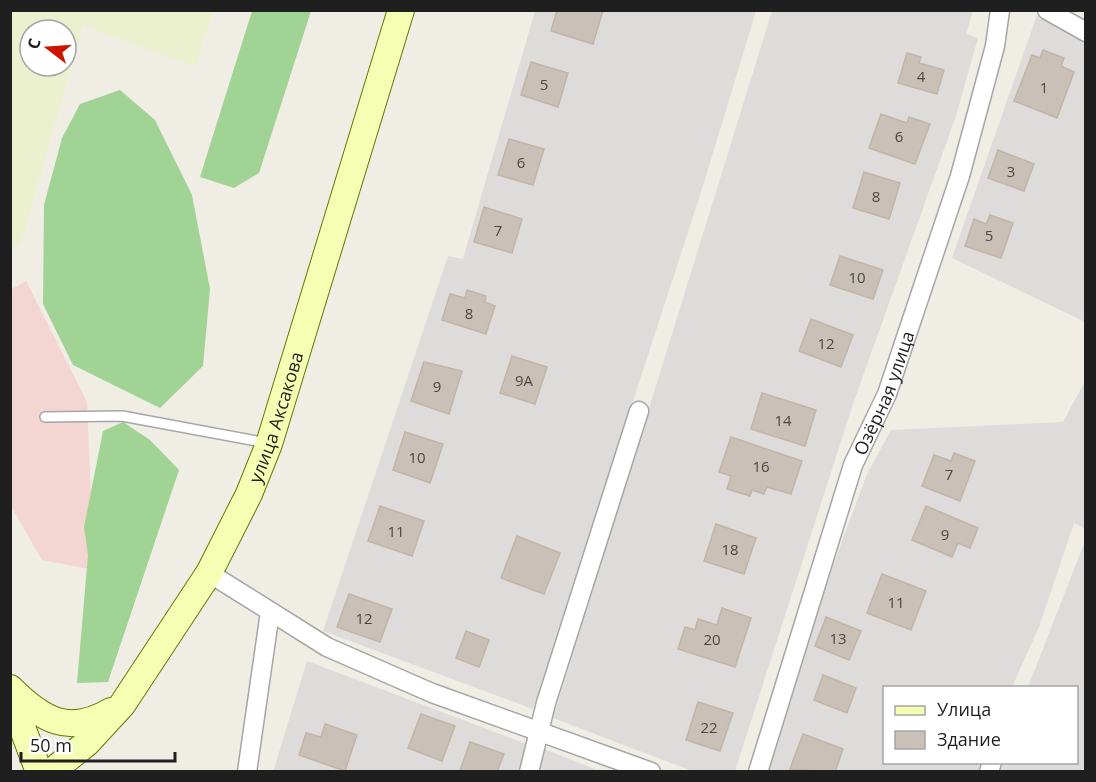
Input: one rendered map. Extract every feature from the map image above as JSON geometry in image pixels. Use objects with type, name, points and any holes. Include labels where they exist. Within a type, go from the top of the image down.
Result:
[{"type":"street","name":"улица Аксакова","points":[[51,771],[87,743],[122,705],[209,573],[249,495],[269,444],[401,10]]},
{"type":"street","name":"Озёрная улица","points":[[758,771],[853,465],[887,394],[960,176],[995,46],[1000,10]]},
{"type":"street","points":[[1047,10],[1086,32]]},
{"type":"street","points":[[529,771],[539,731],[639,411]]},
{"type":"street","points":[[209,573],[337,652],[432,693],[651,771]]},
{"type":"street","points":[[247,771],[270,612]]},
{"type":"street","points":[[10,688],[26,703],[61,723],[80,725],[122,705]]},
{"type":"street","points":[[10,695],[39,771]]},
{"type":"street","points":[[83,771],[122,705]]},
{"type":"lane","points":[[45,417],[123,416],[269,444]]},
{"type":"shaded area","points":[[535,11],[756,11],[703,186],[533,709],[323,631],[448,256],[463,259]]},
{"type":"shaded area","points":[[772,11],[973,11],[966,34],[978,38],[956,116],[853,404],[735,771],[692,771],[553,718]]},
{"type":"shaded area","points":[[1037,15],[1085,43],[1085,322],[952,258]]},
{"type":"shaded area","points":[[26,281],[87,402],[94,570],[42,560],[11,506],[10,290]]},
{"type":"shaded area","points":[[1085,381],[1085,529],[1074,523],[1039,627],[1012,686],[883,686],[883,764],[985,764],[982,771],[766,772],[821,598],[867,474],[891,430],[1063,422]]},
{"type":"shaded area","points":[[1085,541],[1085,771],[998,772],[1001,764],[1078,764],[1078,686],[1028,686]]},
{"type":"shaded area","points":[[307,661],[529,745],[523,771],[273,772]]},
{"type":"shaded area","points":[[544,749],[600,771],[538,772]]},
{"type":"green space","points":[[11,10],[213,11],[195,67],[83,25],[78,43],[78,18],[18,18],[18,78],[68,78],[22,239],[11,250]]},
{"type":"green space","points":[[252,11],[311,11],[259,173],[234,188],[200,177]]},
{"type":"green space","points":[[120,90],[155,120],[192,195],[210,289],[203,366],[160,408],[73,365],[43,304],[44,205],[62,138],[80,104]]},
{"type":"green space","points":[[123,422],[150,440],[179,470],[108,682],[77,683],[88,555],[84,527],[103,431]]},
{"type":"building","points":[[557,10],[603,10],[593,44],[551,31]]},
{"type":"building","points":[[1043,50],[1064,58],[1061,66],[1074,72],[1057,118],[1014,101],[1032,55],[1040,58]]},
{"type":"building","points":[[907,53],[921,57],[919,63],[944,70],[937,94],[898,83]]},
{"type":"building","points":[[531,62],[568,73],[558,107],[521,95]]},
{"type":"building","points":[[881,114],[907,123],[909,117],[930,124],[915,164],[869,148]]},
{"type":"building","points":[[509,139],[544,149],[533,185],[498,175]]},
{"type":"building","points":[[998,150],[1034,164],[1024,191],[988,178]]},
{"type":"building","points":[[864,172],[900,183],[889,219],[853,208]]},
{"type":"building","points":[[484,207],[522,219],[512,253],[474,242]]},
{"type":"building","points":[[990,215],[1013,223],[1001,258],[965,246],[974,219],[986,224]]},
{"type":"building","points":[[840,256],[883,270],[873,299],[830,285]]},
{"type":"building","points":[[467,290],[486,296],[485,302],[495,306],[486,334],[442,320],[450,294],[465,298]]},
{"type":"building","points":[[811,319],[853,335],[841,367],[799,351]]},
{"type":"building","points":[[512,356],[547,367],[535,404],[500,393]]},
{"type":"building","points":[[424,362],[462,371],[449,414],[411,401]]},
{"type":"building","points":[[762,393],[816,410],[805,446],[751,429]]},
{"type":"building","points":[[405,432],[443,444],[430,483],[393,470]]},
{"type":"building","points":[[731,437],[802,461],[791,494],[767,487],[764,494],[752,490],[750,496],[727,489],[731,476],[719,472]]},
{"type":"building","points":[[954,453],[975,461],[960,501],[922,486],[934,455],[951,461]]},
{"type":"building","points":[[380,506],[424,521],[412,556],[368,541]]},
{"type":"building","points":[[926,506],[978,528],[970,548],[958,543],[952,557],[912,540]]},
{"type":"building","points":[[716,524],[756,538],[744,574],[704,561]]},
{"type":"building","points":[[517,536],[560,553],[544,594],[501,578]]},
{"type":"building","points":[[882,574],[926,591],[911,630],[867,613]]},
{"type":"building","points":[[349,594],[392,609],[380,642],[337,627]]},
{"type":"building","points":[[722,608],[751,618],[735,667],[678,649],[685,627],[695,630],[698,619],[717,625]]},
{"type":"building","points":[[826,617],[861,631],[849,660],[815,646]]},
{"type":"building","points":[[466,631],[489,640],[479,667],[456,658]]},
{"type":"building","points":[[823,675],[856,688],[847,713],[814,700]]},
{"type":"building","points":[[698,702],[733,713],[720,751],[686,740]]},
{"type":"building","points":[[421,714],[455,726],[442,761],[408,748]]},
{"type":"building","points":[[325,724],[357,735],[345,771],[299,755],[306,733],[321,737]]},
{"type":"building","points":[[803,734],[843,749],[835,772],[790,769]]},
{"type":"building","points":[[470,742],[504,754],[497,772],[460,771]]}]
